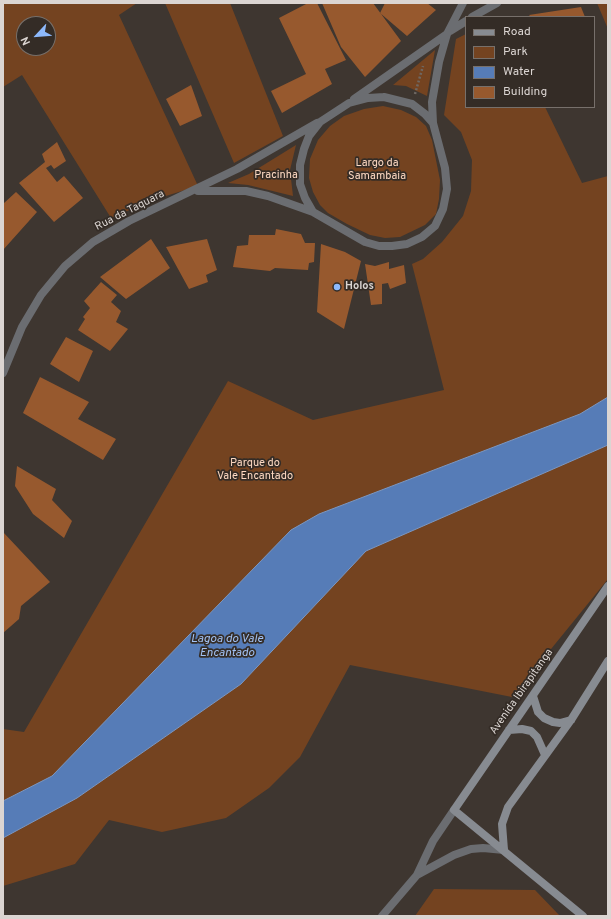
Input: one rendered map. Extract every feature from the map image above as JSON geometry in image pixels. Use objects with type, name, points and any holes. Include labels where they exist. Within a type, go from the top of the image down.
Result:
[{"type":"main road","name":"Avenida Ibirapitanga","points":[[454,810],[608,586]]},
{"type":"main road","points":[[504,850],[502,830],[504,815],[508,807],[571,720],[608,662]]},
{"type":"main road","points":[[533,696],[538,712],[544,718],[560,723],[571,720]]},
{"type":"main road","points":[[509,730],[522,729],[531,731],[537,737],[545,755]]},
{"type":"main road","points":[[454,810],[583,916]]},
{"type":"street","points":[[195,191],[246,191],[268,196],[313,212],[350,235],[379,246],[407,244],[422,236],[435,226],[440,215],[447,189],[445,168],[433,124],[432,102],[439,62],[448,33],[463,3]]},
{"type":"street","points":[[474,16],[497,3]]},
{"type":"street","points":[[349,103],[465,22]]},
{"type":"street","points":[[349,103],[368,98],[384,97],[412,104],[425,114],[433,124]]},
{"type":"street","name":"Rua da Taquara","points":[[3,373],[22,326],[41,295],[64,266],[93,242],[129,222],[195,191],[320,122],[349,103]]},
{"type":"street","points":[[313,212],[305,198],[300,184],[300,165],[309,136],[320,122]]},
{"type":"street","name":"Avenida Ibirapitanga","points":[[382,916],[417,874],[433,841],[454,810]]},
{"type":"street","name":"Avenida Ibirapitanga","points":[[417,874],[454,855],[471,849],[483,848],[504,850]]},
{"type":"path","points":[[412,104],[428,48]]},
{"type":"green space","points":[[3,3],[137,3],[119,15],[198,186],[153,200],[111,218],[22,75],[3,87]]},
{"type":"green space","points":[[165,3],[230,3],[283,136],[234,163]]},
{"type":"green space","points":[[597,3],[608,3],[608,29]]},
{"type":"green space","name":"Parque do Vale Encantado","points":[[465,34],[465,108],[545,108],[582,183],[608,176],[608,397],[580,414],[319,514],[291,530],[52,776],[3,801],[3,729],[24,732],[228,381],[313,420],[444,390],[412,264],[423,259],[442,242],[463,216],[471,191],[472,160],[461,132],[444,115],[456,39]]},
{"type":"green space","points":[[435,50],[427,96],[406,86],[393,85]]},
{"type":"green space","name":"Largo da Samambaia","points":[[383,106],[401,110],[416,117],[426,126],[432,140],[440,180],[439,199],[436,214],[425,225],[400,237],[385,238],[370,235],[328,213],[320,205],[313,192],[309,178],[310,159],[318,140],[330,126],[344,116],[364,109]]},
{"type":"green space","name":"Pracinha","points":[[296,145],[290,170],[293,196],[248,185],[228,183],[249,174]]},
{"type":"green space","points":[[608,445],[608,579],[512,697],[350,665],[300,757],[269,788],[226,818],[162,832],[109,820],[75,864],[3,886],[3,838],[77,798],[241,684],[366,551]]},
{"type":"green space","points":[[434,889],[535,890],[560,916],[415,916]]},
{"type":"water","name":"Lagoa do Vale Encantado","points":[[608,397],[608,445],[366,551],[241,684],[77,798],[3,838],[3,801],[52,776],[291,530],[319,514],[580,414]]},
{"type":"building","points":[[308,3],[317,3],[346,60],[325,69],[332,84],[282,113],[271,91],[306,74],[279,18]]},
{"type":"building","points":[[322,3],[373,3],[401,41],[365,77],[341,47]]},
{"type":"building","points":[[385,3],[427,3],[436,10],[407,36],[380,13]]},
{"type":"building","points":[[581,7],[585,16],[530,16],[529,15]]},
{"type":"building","points":[[191,85],[202,116],[180,126],[166,99]]},
{"type":"building","points":[[57,142],[66,161],[54,169],[51,165],[46,168],[57,182],[64,176],[83,198],[54,222],[19,183],[45,162],[42,154]]},
{"type":"building","points":[[16,192],[37,212],[3,250],[3,204]]},
{"type":"building","points":[[276,229],[301,234],[305,243],[315,243],[314,262],[309,263],[308,270],[275,268],[270,271],[233,267],[237,246],[248,245],[249,235],[275,235]]},
{"type":"building","points":[[151,239],[170,268],[126,299],[100,277]]},
{"type":"building","points":[[207,239],[217,270],[206,275],[208,282],[189,289],[166,247]]},
{"type":"building","name":"Holos","points":[[321,244],[345,252],[361,261],[344,329],[317,312]]},
{"type":"building","points":[[389,262],[389,269],[404,265],[406,283],[390,289],[388,283],[382,284],[382,304],[371,305],[365,264],[375,266]]},
{"type":"building","points":[[101,282],[117,295],[111,302],[121,311],[116,322],[128,329],[110,351],[78,330],[85,319],[83,317],[90,308],[84,301]]},
{"type":"building","points":[[66,337],[93,351],[79,382],[50,364]]},
{"type":"building","points":[[40,377],[89,402],[78,419],[116,439],[103,460],[23,413]]},
{"type":"building","points":[[17,466],[56,489],[52,500],[72,521],[64,538],[33,514],[15,486]]},
{"type":"building","points":[[3,532],[50,582],[21,606],[19,619],[3,633]]},
{"type":"place","name":"Holos","points":[[337,287]]}]
